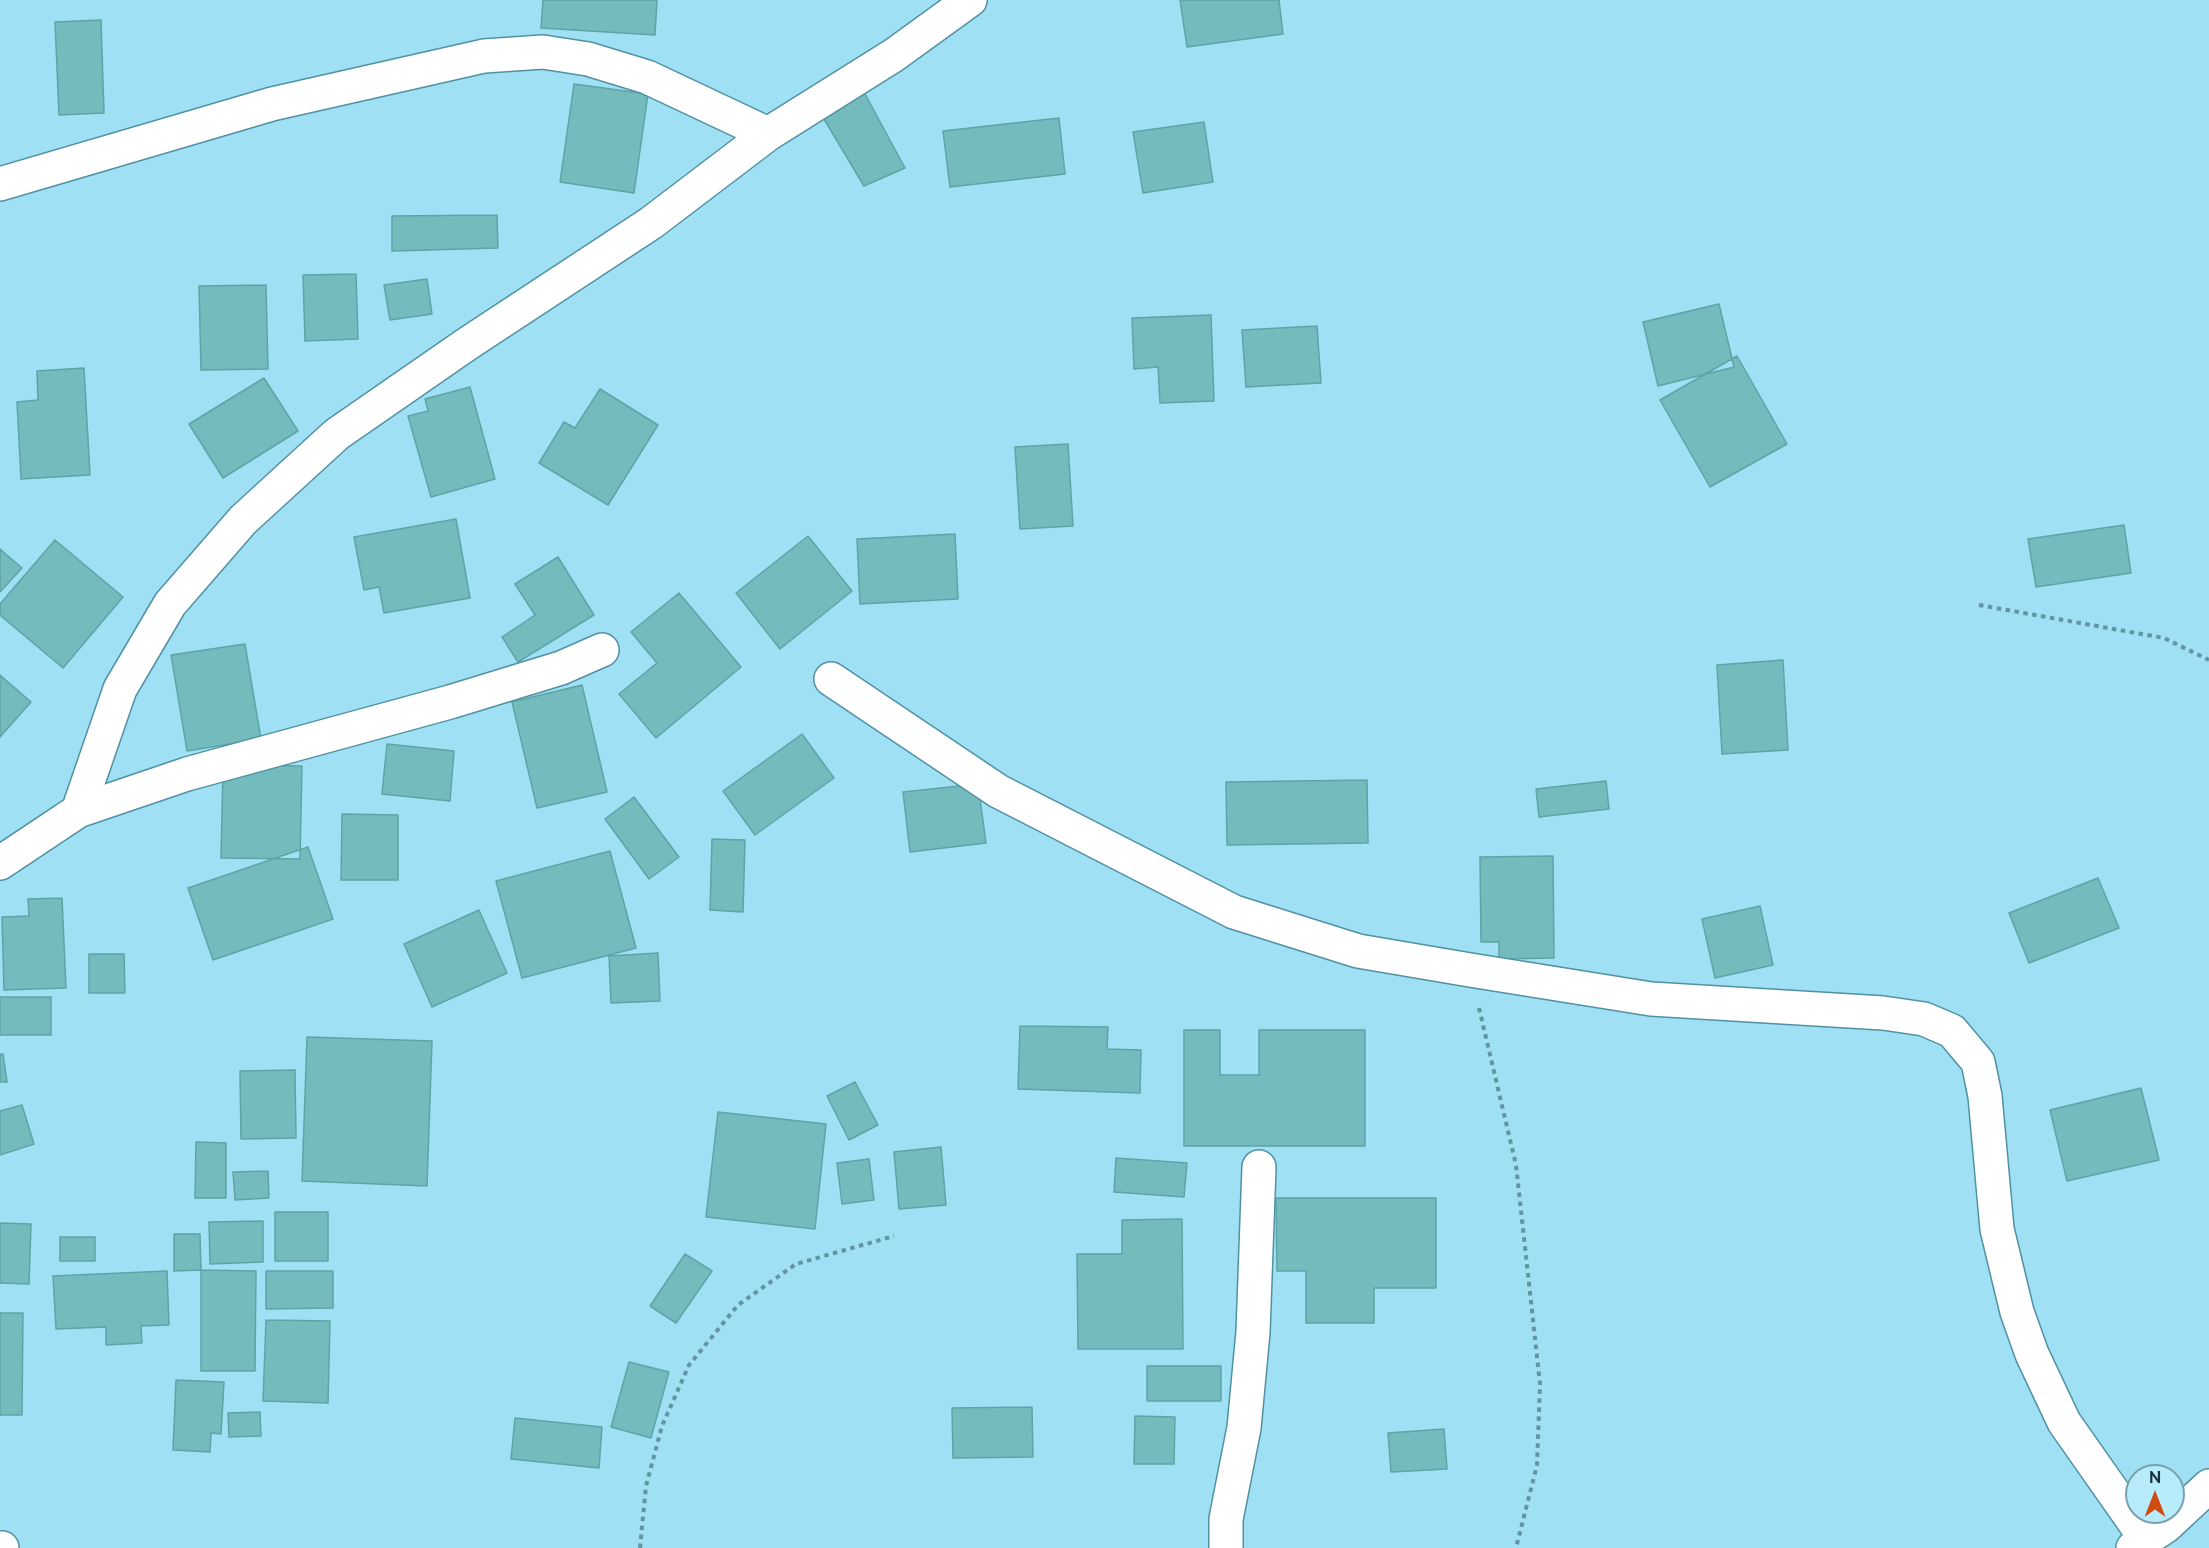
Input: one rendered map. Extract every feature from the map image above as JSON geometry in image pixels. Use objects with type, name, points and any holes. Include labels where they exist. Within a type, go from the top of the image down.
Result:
[{"type":"street","points":[[78,811],[120,690],[170,604],[243,520],[337,434],[466,344],[651,223],[768,134],[894,54],[970,0]]},
{"type":"street","points":[[0,184],[272,104],[484,56],[543,52],[588,59],[647,77],[768,134]]},
{"type":"street","points":[[3,857],[78,811],[187,774],[450,702],[561,668],[602,650]]},
{"type":"street","points":[[831,679],[998,791],[1234,912],[1358,951],[1651,999],[1883,1013],[1924,1019],[1952,1031],[1978,1062],[1985,1096],[1997,1229],[2017,1312],[2032,1354],[2064,1422],[2157,1540],[2209,1486]]},
{"type":"street","points":[[1226,1548],[1227,1519],[1244,1428],[1253,1332],[1259,1167]]},
{"type":"path","points":[[1979,606],[2164,638],[2209,660]]},
{"type":"path","points":[[1470,970],[1516,1165],[1540,1384],[1537,1465],[1516,1548]]},
{"type":"path","points":[[640,1548],[646,1486],[662,1426],[689,1365],[738,1305],[796,1264],[894,1236]]},
{"type":"building","points":[[543,0],[657,0],[655,35],[541,28]]},
{"type":"building","points":[[1180,0],[1279,0],[1283,34],[1187,47]]},
{"type":"building","points":[[101,20],[104,113],[59,115],[55,22]]},
{"type":"building","points":[[574,84],[648,94],[634,193],[560,182]]},
{"type":"building","points":[[864,92],[905,168],[864,186],[821,114]]},
{"type":"building","points":[[1059,118],[1065,174],[950,187],[943,131]]},
{"type":"building","points":[[1204,122],[1213,182],[1143,193],[1133,132]]},
{"type":"building","points":[[497,215],[498,248],[392,251],[392,216]]},
{"type":"building","points":[[356,274],[358,339],[305,341],[303,275]]},
{"type":"building","points":[[427,279],[432,314],[390,320],[384,285]]},
{"type":"building","points":[[266,285],[268,369],[201,370],[199,286]]},
{"type":"building","points":[[1719,304],[1734,367],[1658,386],[1643,322]]},
{"type":"building","points":[[1211,315],[1214,401],[1160,403],[1158,367],[1134,369],[1132,318]]},
{"type":"building","points":[[1317,326],[1321,383],[1246,387],[1242,330]]},
{"type":"building","points":[[1737,356],[1787,444],[1710,487],[1660,400]]},
{"type":"building","points":[[84,368],[90,475],[21,479],[17,402],[38,400],[37,371]]},
{"type":"building","points":[[264,378],[298,431],[223,478],[189,424]]},
{"type":"building","points":[[470,387],[495,479],[431,497],[408,416],[428,411],[425,399]]},
{"type":"building","points":[[600,389],[658,425],[608,505],[539,463],[564,422],[575,428]]},
{"type":"building","points":[[1068,444],[1073,526],[1020,529],[1015,447]]},
{"type":"building","points":[[456,519],[470,598],[384,613],[379,587],[364,590],[354,537]]},
{"type":"building","points":[[2124,525],[2131,573],[2036,587],[2028,539]]},
{"type":"building","points":[[955,534],[958,599],[860,604],[857,539]]},
{"type":"building","points":[[808,536],[852,591],[780,649],[736,593]]},
{"type":"building","points":[[55,540],[123,597],[63,668],[0,615],[0,604]]},
{"type":"building","points":[[0,549],[22,568],[0,592]]},
{"type":"building","points":[[558,557],[594,615],[518,662],[502,637],[535,615],[515,584]]},
{"type":"building","points":[[679,593],[741,667],[656,738],[619,694],[657,663],[631,632]]},
{"type":"building","points":[[245,644],[261,739],[187,751],[171,655]]},
{"type":"building","points":[[1783,660],[1788,750],[1722,754],[1717,665]]},
{"type":"building","points":[[0,675],[31,702],[0,737]]},
{"type":"building","points":[[582,685],[607,792],[537,808],[512,702]]},
{"type":"building","points":[[802,734],[834,778],[755,835],[723,791]]},
{"type":"building","points":[[387,744],[454,751],[450,801],[382,794]]},
{"type":"building","points":[[223,765],[302,766],[300,859],[221,858]]},
{"type":"building","points":[[1367,780],[1368,843],[1227,845],[1226,782]]},
{"type":"building","points":[[1606,781],[1609,809],[1539,817],[1536,789]]},
{"type":"building","points":[[978,784],[986,843],[910,852],[903,792]]},
{"type":"building","points":[[634,797],[679,857],[649,879],[605,819]]},
{"type":"building","points":[[342,814],[398,815],[398,880],[341,880]]},
{"type":"building","points":[[712,839],[745,840],[743,912],[710,910]]},
{"type":"building","points":[[308,847],[333,919],[213,960],[188,888]]},
{"type":"building","points":[[610,851],[636,948],[522,978],[496,881]]},
{"type":"building","points":[[1553,856],[1554,958],[1499,959],[1499,942],[1481,942],[1480,857]]},
{"type":"building","points":[[2098,878],[2119,928],[2029,963],[2009,913]]},
{"type":"building","points":[[62,898],[66,988],[4,990],[2,917],[29,916],[28,899]]},
{"type":"building","points":[[1760,906],[1773,965],[1715,978],[1702,919]]},
{"type":"building","points":[[479,910],[507,973],[432,1007],[404,944]]},
{"type":"building","points":[[658,953],[660,1001],[611,1003],[609,956]]},
{"type":"building","points":[[89,954],[124,954],[125,993],[89,993]]},
{"type":"building","points":[[0,997],[51,997],[51,1035],[0,1035]]},
{"type":"building","points":[[1020,1026],[1108,1027],[1107,1049],[1141,1050],[1140,1093],[1018,1089]]},
{"type":"building","points":[[1184,1030],[1220,1030],[1220,1075],[1259,1075],[1259,1030],[1365,1030],[1365,1146],[1184,1146]]},
{"type":"building","points":[[307,1037],[432,1041],[427,1186],[302,1181]]},
{"type":"building","points":[[0,1054],[3,1054],[7,1082],[0,1082]]},
{"type":"building","points":[[295,1070],[296,1138],[241,1139],[240,1071]]},
{"type":"building","points":[[855,1082],[878,1125],[849,1140],[827,1096]]},
{"type":"building","points":[[2141,1088],[2159,1160],[2067,1181],[2050,1110]]},
{"type":"building","points":[[22,1105],[34,1144],[0,1155],[0,1111]]},
{"type":"building","points":[[718,1112],[826,1124],[815,1229],[706,1217]]},
{"type":"building","points":[[196,1142],[226,1143],[226,1198],[195,1198]]},
{"type":"building","points":[[941,1147],[946,1205],[899,1209],[894,1152]]},
{"type":"building","points":[[1116,1158],[1187,1163],[1184,1197],[1114,1192]]},
{"type":"building","points":[[869,1159],[874,1200],[842,1204],[837,1163]]},
{"type":"building","points":[[268,1171],[269,1198],[235,1200],[233,1172]]},
{"type":"building","points":[[1276,1198],[1436,1198],[1436,1288],[1374,1288],[1374,1323],[1306,1323],[1306,1271],[1277,1271]]},
{"type":"building","points":[[275,1212],[328,1212],[328,1261],[275,1261]]},
{"type":"building","points":[[1182,1219],[1183,1349],[1078,1349],[1077,1254],[1122,1254],[1122,1220]]},
{"type":"building","points":[[263,1221],[263,1262],[210,1264],[209,1222]]},
{"type":"building","points":[[0,1223],[31,1224],[29,1284],[0,1283]]},
{"type":"building","points":[[174,1234],[200,1234],[201,1270],[174,1271]]},
{"type":"building","points":[[60,1237],[95,1237],[95,1261],[60,1261]]},
{"type":"building","points":[[685,1254],[712,1271],[676,1323],[650,1306]]},
{"type":"building","points":[[201,1270],[256,1271],[255,1371],[201,1371]]},
{"type":"building","points":[[167,1271],[169,1325],[141,1326],[142,1343],[106,1345],[106,1327],[56,1329],[53,1276]]},
{"type":"building","points":[[266,1271],[333,1271],[333,1308],[266,1309]]},
{"type":"building","points":[[0,1313],[23,1313],[22,1415],[0,1415]]},
{"type":"building","points":[[266,1320],[330,1321],[328,1403],[263,1401]]},
{"type":"building","points":[[629,1362],[669,1372],[651,1438],[611,1427]]},
{"type":"building","points":[[1147,1366],[1221,1366],[1221,1401],[1147,1401]]},
{"type":"building","points":[[176,1380],[224,1382],[221,1434],[211,1433],[210,1452],[173,1450]]},
{"type":"building","points":[[1032,1407],[1033,1457],[953,1458],[952,1408]]},
{"type":"building","points":[[260,1412],[261,1436],[229,1437],[228,1413]]},
{"type":"building","points":[[1135,1416],[1175,1417],[1174,1464],[1134,1464]]},
{"type":"building","points":[[515,1418],[602,1427],[599,1468],[511,1459]]},
{"type":"building","points":[[1444,1429],[1447,1469],[1391,1472],[1388,1433]]}]
